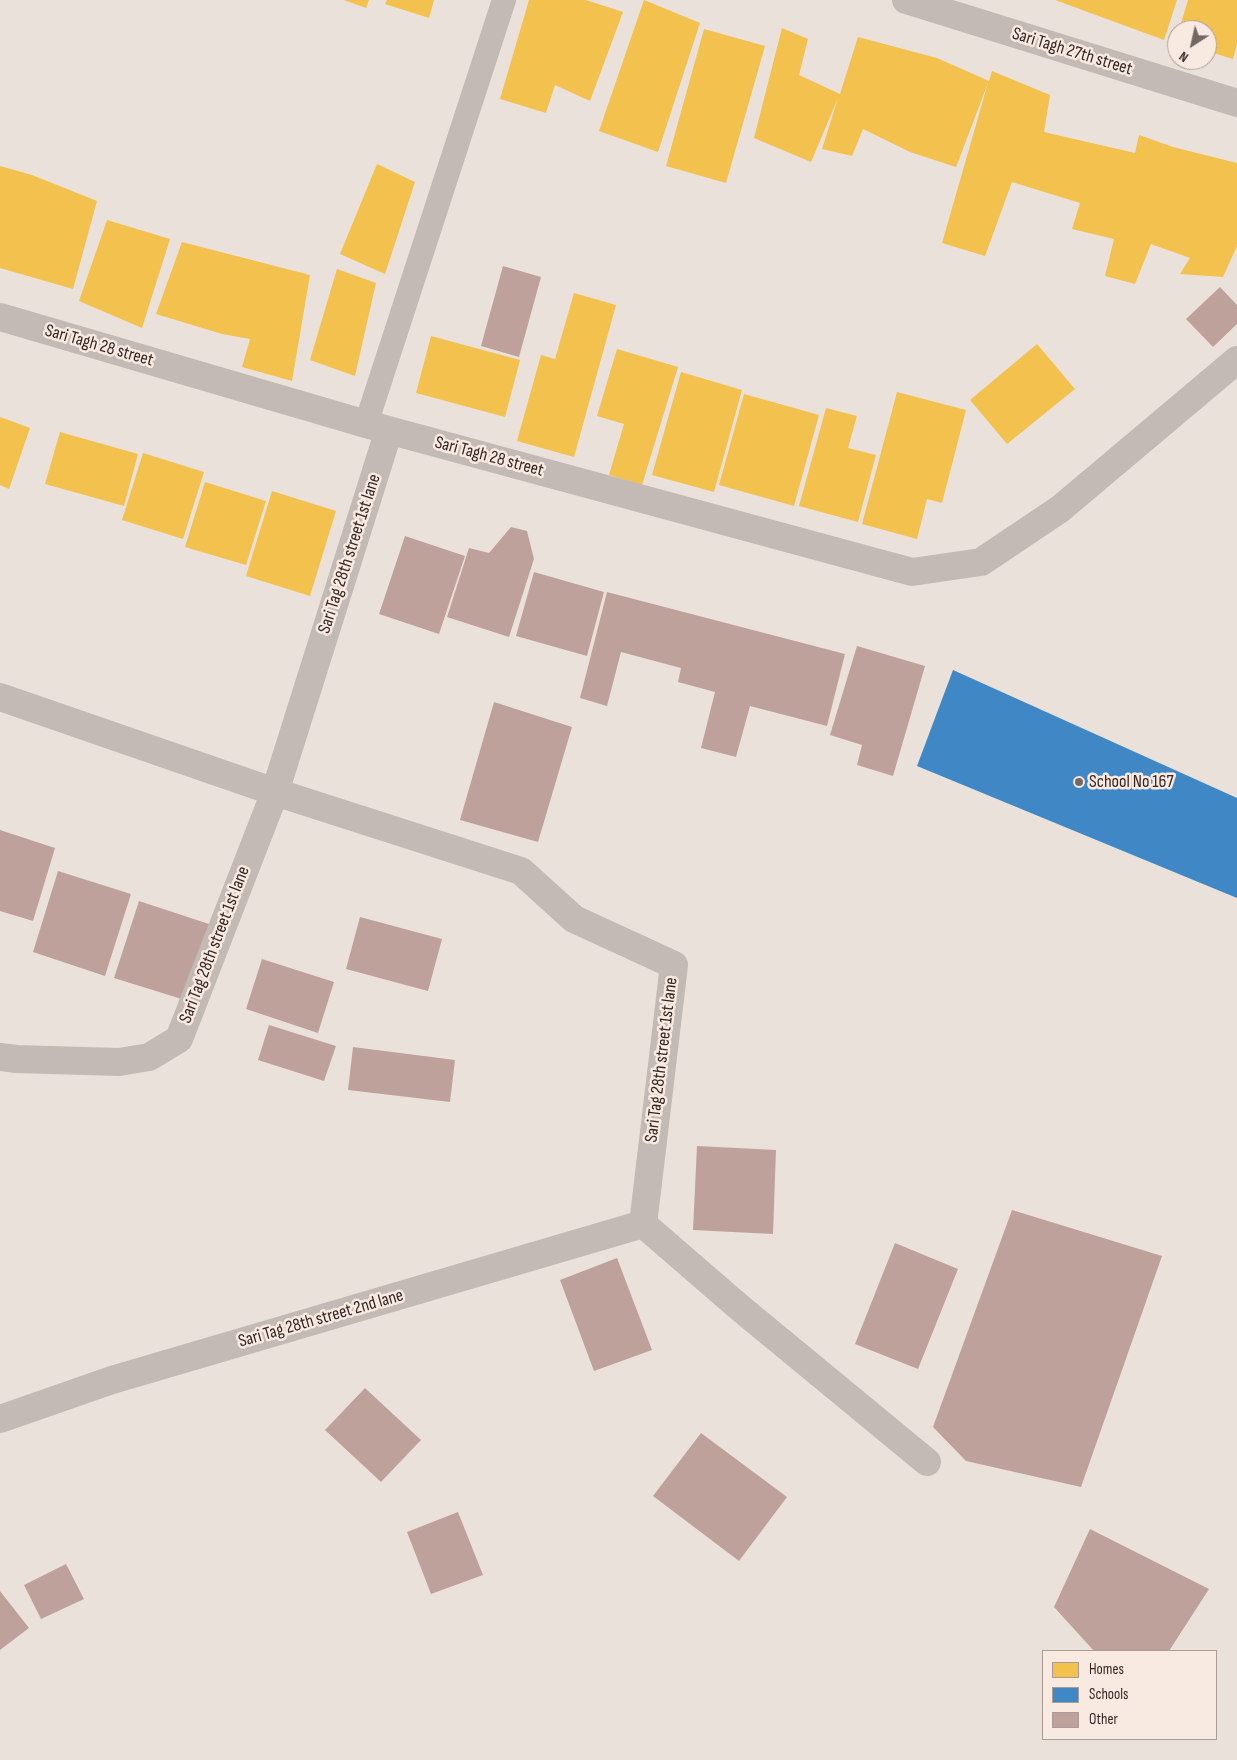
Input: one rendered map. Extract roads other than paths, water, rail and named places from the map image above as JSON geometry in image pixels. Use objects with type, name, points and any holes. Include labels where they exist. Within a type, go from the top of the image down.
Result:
[{"type":"street","name":"Sari Tagh 27th street","points":[[906,0],[1237,103]]},
{"type":"street","name":"Sari Tagh 28 street","points":[[0,317],[378,427],[912,572],[981,562],[1060,509],[1237,360]]},
{"type":"street","name":"Sari Tag 28th street 1st lane","points":[[0,1057],[119,1062],[149,1057],[179,1039],[275,792],[378,427]]},
{"type":"street","name":"Sari Tag 28th street 1st lane","points":[[0,697],[275,792],[521,871],[574,919],[674,965],[643,1224]]},
{"type":"street","name":"Sari Tag 28th street 2nd lane","points":[[0,1419],[112,1380],[643,1224]]},
{"type":"street","points":[[643,1224],[739,1307],[927,1462]]},
{"type":"lane","points":[[378,427],[504,0]]},
{"type":"place","name":"School No 167","points":[[1079,782]]}]
